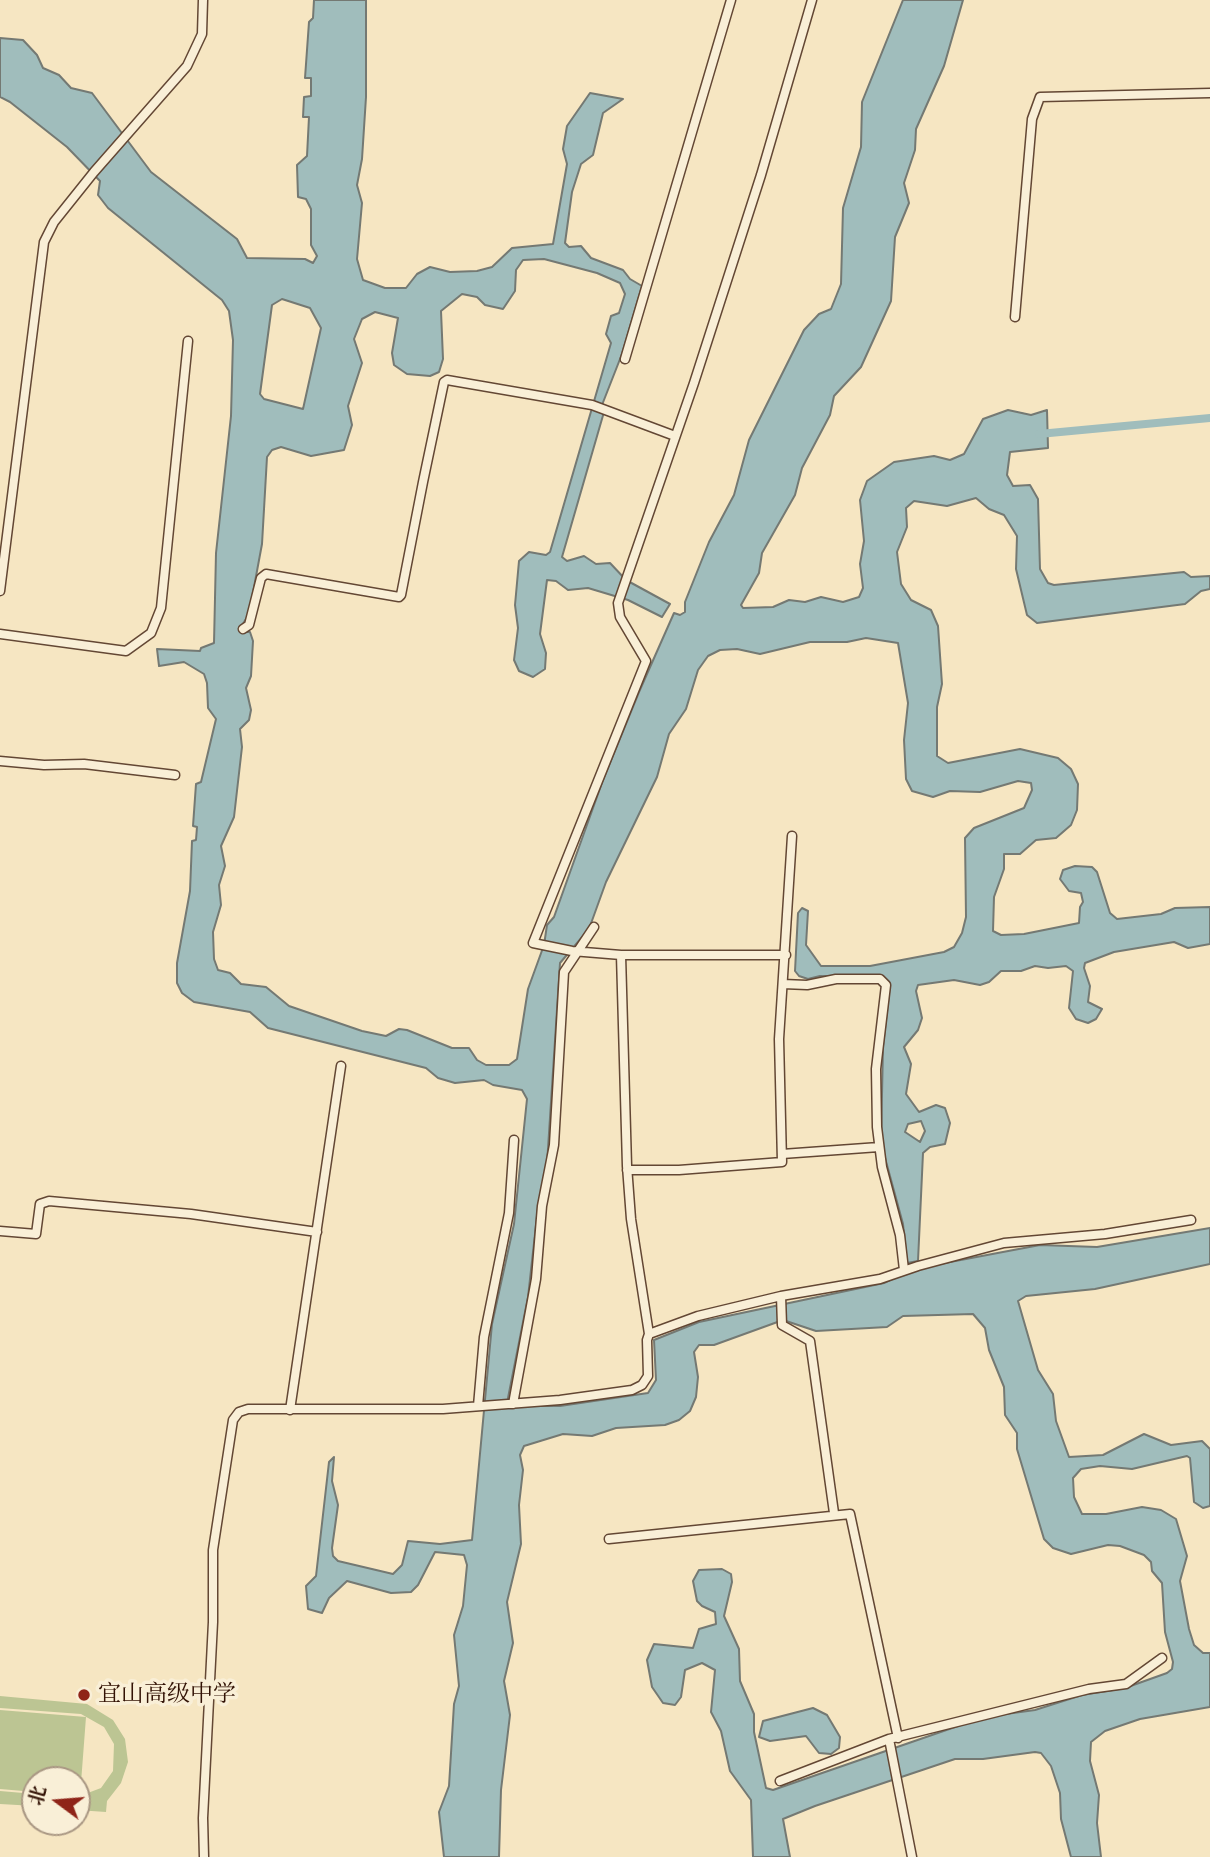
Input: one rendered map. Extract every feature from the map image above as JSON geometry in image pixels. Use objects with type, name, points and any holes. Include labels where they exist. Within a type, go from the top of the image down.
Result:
[{"type":"street","points":[[0,591],[41,257],[54,222],[187,66],[196,51],[203,25],[203,0]]},
{"type":"street","points":[[625,359],[731,0]]},
{"type":"street","points":[[786,955],[621,955],[576,951],[533,943],[646,661],[620,617],[620,597],[757,188],[812,0]]},
{"type":"street","points":[[1014,317],[1032,119],[1040,97],[1210,93]]},
{"type":"street","points":[[0,634],[127,651],[151,633],[161,608],[188,341]]},
{"type":"street","points":[[243,629],[249,625],[261,578],[266,574],[399,597],[401,595],[425,470],[444,382],[447,380],[592,405],[675,436]]},
{"type":"street","points":[[0,761],[44,765],[84,764],[175,775]]},
{"type":"street","points":[[627,1170],[679,1170],[782,1162],[778,1078],[792,836]]},
{"type":"street","points":[[511,1404],[536,1279],[542,1206],[554,1145],[564,972],[569,960],[594,928]]},
{"type":"street","points":[[204,1857],[203,1818],[213,1622],[213,1550],[233,1420],[245,1409],[400,1411],[511,1404],[639,1387],[649,1376],[649,1334],[627,1170],[621,955]]},
{"type":"street","points":[[783,984],[807,985],[836,979],[880,979],[885,983],[886,1009],[876,1069],[879,1147],[898,1222],[904,1270]]},
{"type":"street","points":[[290,1410],[341,1066]]},
{"type":"street","points":[[480,1406],[484,1337],[509,1213],[514,1140]]},
{"type":"street","points":[[782,1154],[879,1147]]},
{"type":"street","points":[[0,1231],[36,1234],[40,1204],[49,1201],[191,1214],[317,1232]]},
{"type":"street","points":[[649,1334],[698,1316],[880,1279],[1004,1243],[1105,1234],[1191,1220]]},
{"type":"street","points":[[781,1298],[782,1323],[810,1341],[834,1513]]},
{"type":"street","points":[[609,1539],[834,1513],[847,1512],[853,1517],[912,1857]]},
{"type":"street","points":[[780,1781],[893,1741],[978,1716],[1042,1704],[1089,1689],[1126,1684],[1162,1658]]},
{"type":"green space","points":[[0,1696],[87,1704],[113,1720],[125,1739],[128,1762],[121,1783],[107,1801],[106,1812],[91,1811],[91,1792],[101,1788],[113,1771],[114,1744],[104,1727],[81,1714],[0,1708]]},
{"type":"green space","points":[[0,1710],[86,1717],[82,1766],[21,1766],[21,1791],[0,1789]]},
{"type":"green space","points":[[0,1791],[21,1793],[21,1805],[0,1804]]},
{"type":"water","points":[[314,0],[366,0],[366,97],[362,159],[357,185],[362,203],[357,259],[363,280],[385,288],[406,288],[417,274],[430,267],[450,272],[477,271],[492,267],[512,248],[553,244],[567,164],[563,149],[567,126],[590,93],[623,99],[603,113],[593,155],[581,164],[572,192],[565,243],[569,247],[581,246],[591,258],[623,270],[630,279],[642,286],[622,354],[602,405],[604,412],[562,557],[567,561],[584,556],[596,564],[610,563],[626,580],[670,604],[662,617],[628,600],[588,588],[568,590],[556,581],[547,580],[540,634],[546,653],[545,669],[533,677],[519,671],[514,660],[518,628],[515,605],[519,561],[529,552],[546,555],[550,552],[611,343],[606,334],[611,316],[619,313],[625,294],[620,283],[597,273],[544,259],[523,260],[516,270],[515,291],[503,309],[485,305],[477,297],[462,294],[441,311],[443,359],[439,372],[430,376],[407,374],[394,365],[392,353],[398,318],[375,312],[362,319],[354,339],[362,363],[348,406],[352,425],[344,450],[311,456],[281,447],[272,450],[267,457],[262,544],[249,614],[241,627],[245,632],[250,632],[253,641],[251,676],[246,688],[251,710],[249,720],[240,729],[242,747],[234,817],[221,846],[225,866],[219,885],[221,905],[213,932],[214,959],[218,970],[230,973],[241,984],[266,987],[289,1006],[362,1031],[386,1036],[399,1029],[407,1030],[452,1048],[469,1048],[477,1060],[486,1065],[509,1065],[517,1059],[528,989],[544,945],[547,925],[554,917],[603,780],[639,692],[674,613],[680,615],[685,612],[685,602],[709,542],[734,495],[749,440],[804,330],[819,314],[831,309],[841,284],[843,208],[861,147],[862,102],[903,0],[963,0],[944,66],[916,129],[915,150],[904,183],[909,203],[895,237],[891,301],[861,367],[834,396],[830,415],[802,468],[795,495],[762,553],[759,573],[741,605],[743,608],[773,607],[789,600],[805,602],[821,597],[843,602],[859,597],[863,588],[860,564],[864,541],[860,500],[867,481],[894,462],[934,456],[950,460],[964,454],[983,419],[1008,410],[1031,415],[1047,410],[1048,448],[1010,452],[1007,475],[1013,486],[1030,485],[1038,499],[1040,569],[1048,583],[1054,585],[1184,572],[1191,577],[1210,576],[1210,589],[1201,591],[1185,604],[1037,623],[1027,615],[1016,569],[1017,536],[1004,515],[989,509],[976,498],[947,506],[914,501],[906,508],[907,527],[897,552],[901,584],[911,600],[931,610],[938,626],[942,684],[937,707],[937,756],[948,763],[1020,749],[1058,758],[1071,769],[1078,784],[1077,810],[1071,825],[1056,838],[1036,840],[1020,854],[1004,854],[1004,869],[994,897],[993,931],[1001,935],[1024,934],[1079,923],[1083,902],[1081,893],[1069,891],[1060,879],[1063,870],[1075,866],[1092,867],[1097,872],[1110,913],[1117,919],[1161,914],[1175,908],[1210,907],[1210,944],[1188,948],[1174,942],[1114,952],[1085,963],[1090,986],[1088,1002],[1102,1009],[1096,1019],[1088,1023],[1076,1019],[1069,1008],[1073,971],[1066,966],[1035,966],[1021,971],[1001,971],[989,982],[980,985],[954,980],[918,985],[916,991],[922,1018],[918,1030],[904,1047],[911,1064],[906,1094],[919,1112],[936,1105],[945,1108],[950,1123],[945,1144],[930,1147],[923,1153],[918,1261],[907,1263],[903,1224],[881,1143],[883,1046],[890,985],[887,980],[878,977],[820,976],[808,979],[799,976],[795,971],[798,913],[802,908],[808,911],[806,945],[821,966],[870,966],[944,952],[954,947],[962,933],[966,917],[965,838],[974,828],[1024,808],[1032,790],[1031,783],[1018,781],[980,792],[950,791],[933,797],[912,791],[906,779],[904,740],[908,703],[898,643],[866,638],[847,642],[810,642],[760,654],[737,649],[720,650],[708,656],[698,670],[686,709],[669,734],[657,777],[606,882],[589,929],[560,963],[547,1164],[538,1207],[528,1297],[508,1398],[509,1406],[560,1406],[648,1393],[656,1380],[654,1340],[699,1322],[884,1283],[913,1269],[1040,1245],[1097,1247],[1210,1228],[1210,1264],[1095,1289],[1026,1296],[1018,1301],[1038,1370],[1053,1394],[1056,1421],[1069,1457],[1103,1455],[1144,1434],[1171,1445],[1202,1441],[1210,1449],[1210,1506],[1203,1508],[1194,1502],[1190,1458],[1187,1456],[1132,1469],[1100,1466],[1081,1469],[1073,1478],[1074,1497],[1082,1514],[1106,1514],[1142,1507],[1161,1510],[1176,1519],[1187,1556],[1180,1581],[1189,1629],[1194,1645],[1203,1653],[1210,1653],[1210,1707],[1140,1719],[1105,1731],[1091,1742],[1090,1761],[1099,1795],[1097,1823],[1101,1857],[1071,1857],[1061,1819],[1060,1793],[1051,1766],[1041,1753],[1035,1752],[983,1759],[955,1759],[815,1806],[783,1819],[790,1857],[753,1857],[751,1800],[730,1771],[721,1731],[711,1712],[715,1670],[702,1663],[685,1670],[681,1697],[675,1705],[663,1703],[652,1687],[647,1660],[654,1644],[693,1648],[699,1629],[716,1624],[715,1612],[697,1601],[693,1581],[699,1570],[722,1569],[731,1574],[732,1582],[724,1616],[739,1649],[740,1681],[754,1714],[754,1732],[766,1788],[773,1790],[984,1717],[1035,1710],[1082,1695],[1125,1688],[1172,1669],[1173,1662],[1165,1632],[1162,1583],[1152,1571],[1151,1562],[1144,1555],[1120,1546],[1108,1545],[1071,1554],[1053,1548],[1044,1539],[1017,1449],[1017,1433],[1005,1415],[1004,1387],[989,1350],[985,1328],[973,1314],[903,1316],[887,1327],[816,1331],[783,1320],[714,1345],[699,1345],[694,1352],[698,1377],[696,1397],[690,1411],[679,1420],[665,1425],[616,1428],[592,1436],[563,1434],[524,1446],[520,1455],[523,1470],[519,1505],[521,1544],[507,1602],[513,1643],[504,1681],[510,1715],[501,1790],[499,1857],[444,1857],[439,1812],[449,1786],[454,1704],[459,1686],[454,1635],[463,1606],[467,1565],[464,1555],[435,1552],[418,1585],[411,1592],[391,1593],[347,1581],[329,1598],[322,1613],[308,1609],[306,1586],[316,1576],[329,1462],[334,1457],[332,1481],[338,1505],[332,1548],[333,1556],[338,1561],[393,1574],[402,1565],[408,1541],[440,1544],[472,1540],[492,1324],[514,1224],[527,1099],[522,1090],[493,1085],[484,1080],[455,1083],[438,1078],[426,1068],[268,1028],[250,1012],[194,1002],[182,993],[177,983],[177,963],[190,891],[192,841],[196,840],[197,827],[193,826],[196,784],[201,782],[216,719],[208,708],[204,674],[184,662],[159,666],[157,649],[200,651],[201,648],[214,643],[216,553],[231,416],[233,340],[229,311],[222,300],[108,208],[98,195],[100,181],[67,147],[0,97],[0,38],[23,40],[37,55],[43,68],[59,75],[71,88],[92,93],[151,172],[237,239],[247,258],[305,259],[313,263],[317,256],[311,245],[311,209],[306,199],[298,197],[297,165],[307,156],[309,117],[303,117],[304,97],[311,96],[311,78],[305,78],[309,22],[313,18]],"holes":[[[282,299],[310,308],[321,328],[303,409],[264,399],[260,394],[272,305]],[[921,1121],[925,1131],[920,1142],[905,1132],[908,1124]]]},
{"type":"water","points":[[813,1708],[827,1715],[840,1737],[839,1748],[831,1754],[819,1753],[806,1736],[770,1741],[759,1737],[763,1721]]},
{"type":"waterway","points":[[1039,434],[1210,418]]},
{"type":"place","name":"宜山高级中学","points":[[84,1695]]}]
